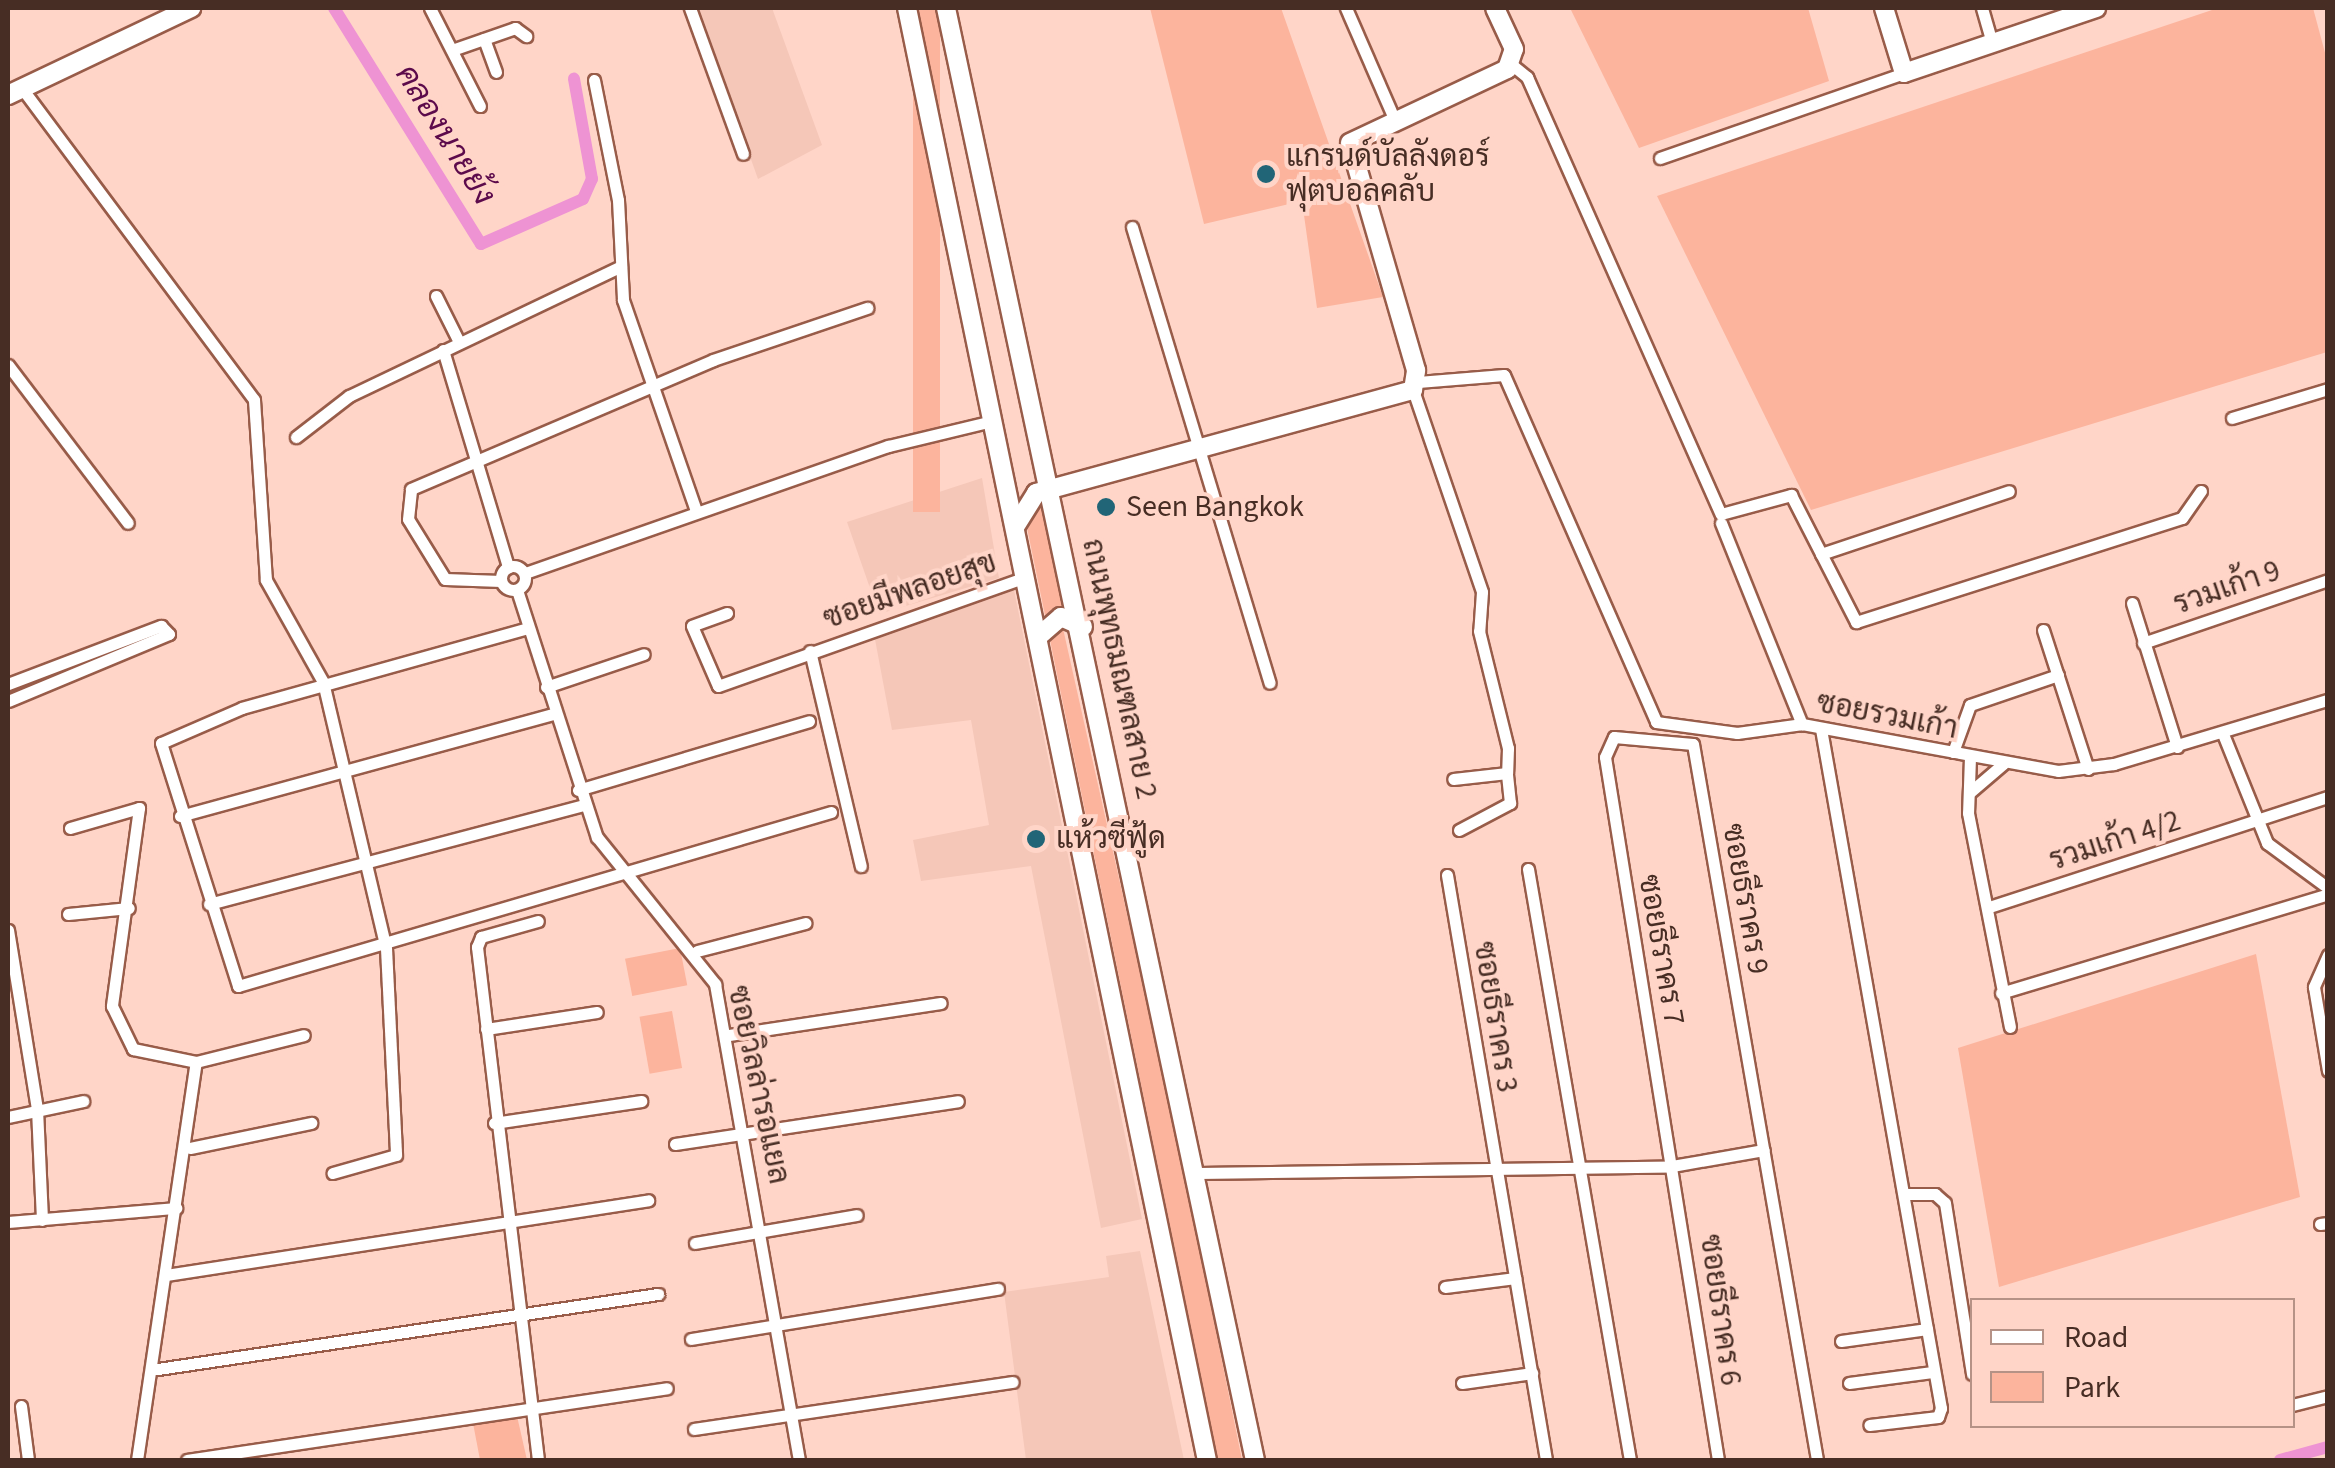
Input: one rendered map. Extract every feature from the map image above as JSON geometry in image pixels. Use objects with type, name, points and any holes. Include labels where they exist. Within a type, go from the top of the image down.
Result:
[{"type":"main road","points":[[14,91],[190,8]]},
{"type":"main road","points":[[907,8],[1207,1460]]},
{"type":"main road","name":"ถนนพุทธมณฑลสาย 2","points":[[946,8],[1083,628],[1255,1460]]},
{"type":"main road","points":[[1015,528],[1036,492],[1052,492],[1196,454],[1415,386],[1349,152],[1356,135],[1511,64],[1496,8]]},
{"type":"main road","points":[[1884,8],[1904,73],[2085,9]]},
{"type":"main road","points":[[1039,636],[1062,617],[1083,628]]},
{"type":"street","points":[[430,8],[480,106]]},
{"type":"street","points":[[690,8],[743,154]]},
{"type":"street","points":[[1346,8],[1393,116]]},
{"type":"street","points":[[1982,8],[1992,44]]},
{"type":"street","points":[[452,50],[515,28],[526,36]]},
{"type":"street","points":[[484,38],[496,72]]},
{"type":"street","points":[[1511,64],[1527,77],[1721,514],[1791,494],[1849,614],[1866,621],[2182,518],[2201,491]]},
{"type":"street","points":[[1660,158],[1904,73]]},
{"type":"street","points":[[594,80],[618,200],[622,300],[696,511]]},
{"type":"street","points":[[14,91],[249,389],[266,580],[324,682],[386,948],[396,1155],[333,1174]]},
{"type":"street","points":[[1132,227],[1196,454],[1270,683]]},
{"type":"street","points":[[296,438],[348,396],[621,266]]},
{"type":"street","points":[[436,296],[460,342]]},
{"type":"street","points":[[866,308],[713,360],[654,391],[477,460],[411,489],[406,508],[445,578],[501,581],[517,590],[525,574],[696,511],[992,420]]},
{"type":"street","points":[[443,350],[508,566],[501,581]]},
{"type":"street","points":[[8,365],[128,523]]},
{"type":"street","name":"ซอยรวมเก้า","points":[[1415,386],[1504,374],[1656,722],[1736,733],[1802,724],[2003,764],[2088,769],[2223,734],[2328,700]]},
{"type":"street","points":[[1415,386],[1482,592],[1479,630],[1510,802],[1460,830]]},
{"type":"street","points":[[2232,418],[2328,390]]},
{"type":"street","points":[[1821,554],[2009,491]]},
{"type":"street","points":[[1721,523],[1802,724]]},
{"type":"street","points":[[508,566],[525,574]]},
{"type":"street","name":"ซอยมีพลอยสุข","points":[[727,612],[692,626],[713,685],[1026,577]]},
{"type":"street","name":"รวมเก้า 9","points":[[2144,643],[2328,580]]},
{"type":"street","name":"ซอยวิลล่ารอแยล","points":[[517,590],[583,805],[627,873],[696,951],[729,1035],[788,1414],[799,1460]]},
{"type":"street","points":[[2132,603],[2177,747]]},
{"type":"street","points":[[165,626],[170,634],[123,656],[9,693],[118,642],[165,626]]},
{"type":"street","points":[[528,628],[324,682],[165,739],[159,754],[238,986],[386,948],[832,812]]},
{"type":"street","points":[[2042,630],[2088,769]]},
{"type":"street","points":[[118,642],[123,656]]},
{"type":"street","name":"ซอยมีพลอยสุข","points":[[810,651],[861,866]]},
{"type":"street","points":[[546,686],[644,654]]},
{"type":"street","points":[[1954,752],[1970,705],[2058,675]]},
{"type":"street","points":[[180,816],[554,714]]},
{"type":"street","points":[[578,790],[808,722]]},
{"type":"street","points":[[1821,729],[1904,1194],[1939,1416],[1869,1425]]},
{"type":"street","points":[[2223,734],[2256,820],[2273,850],[2328,891]]},
{"type":"street","name":"ซอยธีราคร 9","points":[[1607,742],[1693,744],[1764,1150]]},
{"type":"street","name":"ซอยธีราคร 7","points":[[1607,742],[1672,1166]]},
{"type":"street","points":[[1970,757],[1969,793],[2010,1027]]},
{"type":"street","points":[[1969,793],[2003,764]]},
{"type":"street","points":[[1452,779],[1507,773]]},
{"type":"street","name":"รวมเก้า 4/2","points":[[1989,907],[2328,797]]},
{"type":"street","points":[[209,904],[583,805]]},
{"type":"street","points":[[70,828],[139,808],[112,1023],[133,1048],[196,1062],[304,1035]]},
{"type":"street","points":[[1528,869],[1630,1460]]},
{"type":"street","name":"ซอยธีราคร 3","points":[[1447,875],[1493,1168],[1546,1460]]},
{"type":"street","points":[[2001,993],[2328,891]]},
{"type":"street","points":[[68,914],[129,908]]},
{"type":"street","points":[[538,921],[478,941],[503,1221],[527,1408],[538,1460]]},
{"type":"street","points":[[696,951],[805,923]]},
{"type":"street","points":[[8,930],[14,1018],[37,1109],[42,1220]]},
{"type":"street","points":[[2328,955],[2314,987],[2328,1071]]},
{"type":"street","points":[[729,1035],[942,1003]]},
{"type":"street","points":[[486,1029],[597,1012]]},
{"type":"street","points":[[138,1460],[176,1208],[190,1148],[196,1062]]},
{"type":"street","points":[[8,1117],[83,1100]]},
{"type":"street","points":[[494,1123],[640,1100]]},
{"type":"street","points":[[676,1144],[958,1101]]},
{"type":"street","points":[[190,1148],[311,1123]]},
{"type":"street","points":[[1198,1173],[1672,1166],[1764,1150],[1817,1460]]},
{"type":"street","name":"ซอยธีราคร 6","points":[[1672,1166],[1718,1460]]},
{"type":"street","points":[[1904,1194],[1935,1194],[1945,1203],[1970,1361]]},
{"type":"street","points":[[166,1275],[648,1200]]},
{"type":"street","points":[[8,1222],[176,1208]]},
{"type":"street","points":[[696,1243],[857,1215]]},
{"type":"street","points":[[1445,1286],[1514,1278]]},
{"type":"street","points":[[691,1339],[998,1289]]},
{"type":"street","points":[[151,1370],[658,1294]]},
{"type":"street","points":[[1841,1340],[1926,1329]]},
{"type":"street","points":[[1849,1383],[1932,1372]]},
{"type":"street","points":[[1462,1383],[1532,1374]]},
{"type":"street","points":[[694,1429],[1013,1382]]},
{"type":"street","points":[[187,1460],[668,1388]]},
{"type":"street","points":[[2295,1404],[2328,1396]]},
{"type":"street","points":[[20,1406],[28,1460]]},
{"type":"shaded area","points":[[697,8],[772,8],[822,145],[758,179]]},
{"type":"shaded area","points":[[982,478],[999,578],[879,614],[847,522]]},
{"type":"shaded area","points":[[1014,590],[1142,1219],[1101,1228],[1031,866],[921,881],[913,840],[989,825],[971,720],[892,730],[874,634]]},
{"type":"shaded area","points":[[1140,1251],[1184,1460],[1026,1460],[1004,1292],[1109,1277],[1106,1256]]},
{"type":"green space","points":[[913,8],[940,8],[940,512],[913,512]]},
{"type":"green space","name":"แกรนด์บัลลังดอร์ ฟุตบอลคลับ","points":[[1150,8],[1281,8],[1383,297],[1317,308],[1302,201],[1204,224]]},
{"type":"green space","points":[[1570,8],[1808,8],[1829,81],[1639,148]]},
{"type":"green space","points":[[2218,8],[2313,8],[2328,64],[2327,352],[1811,510],[1657,196]]},
{"type":"green space","points":[[1040,501],[1067,606],[1045,615],[1025,518]]},
{"type":"green space","points":[[1062,624],[1174,1124],[1242,1460],[1218,1460],[1050,640]]},
{"type":"green space","points":[[680,948],[687,985],[632,996],[625,959]]},
{"type":"green space","points":[[2256,954],[2300,1197],[1999,1287],[1958,1048]]},
{"type":"green space","points":[[672,1011],[682,1068],[650,1074],[640,1017]]},
{"type":"green space","points":[[517,1416],[527,1460],[480,1460],[473,1423]]},
{"type":"waterway","name":"คลองนายย้ง","points":[[334,8],[481,244],[583,199],[592,179],[574,79]]},
{"type":"waterway","points":[[2280,1460],[2328,1447]]},
{"type":"place","name":"แกรนด์บัลลังดอร์ ฟุตบอลคลับ","points":[[1266,174]]},
{"type":"place","name":"Seen Bangkok","points":[[1106,507]]},
{"type":"place","name":"แห้วซีฟู้ด","points":[[1036,839]]}]
